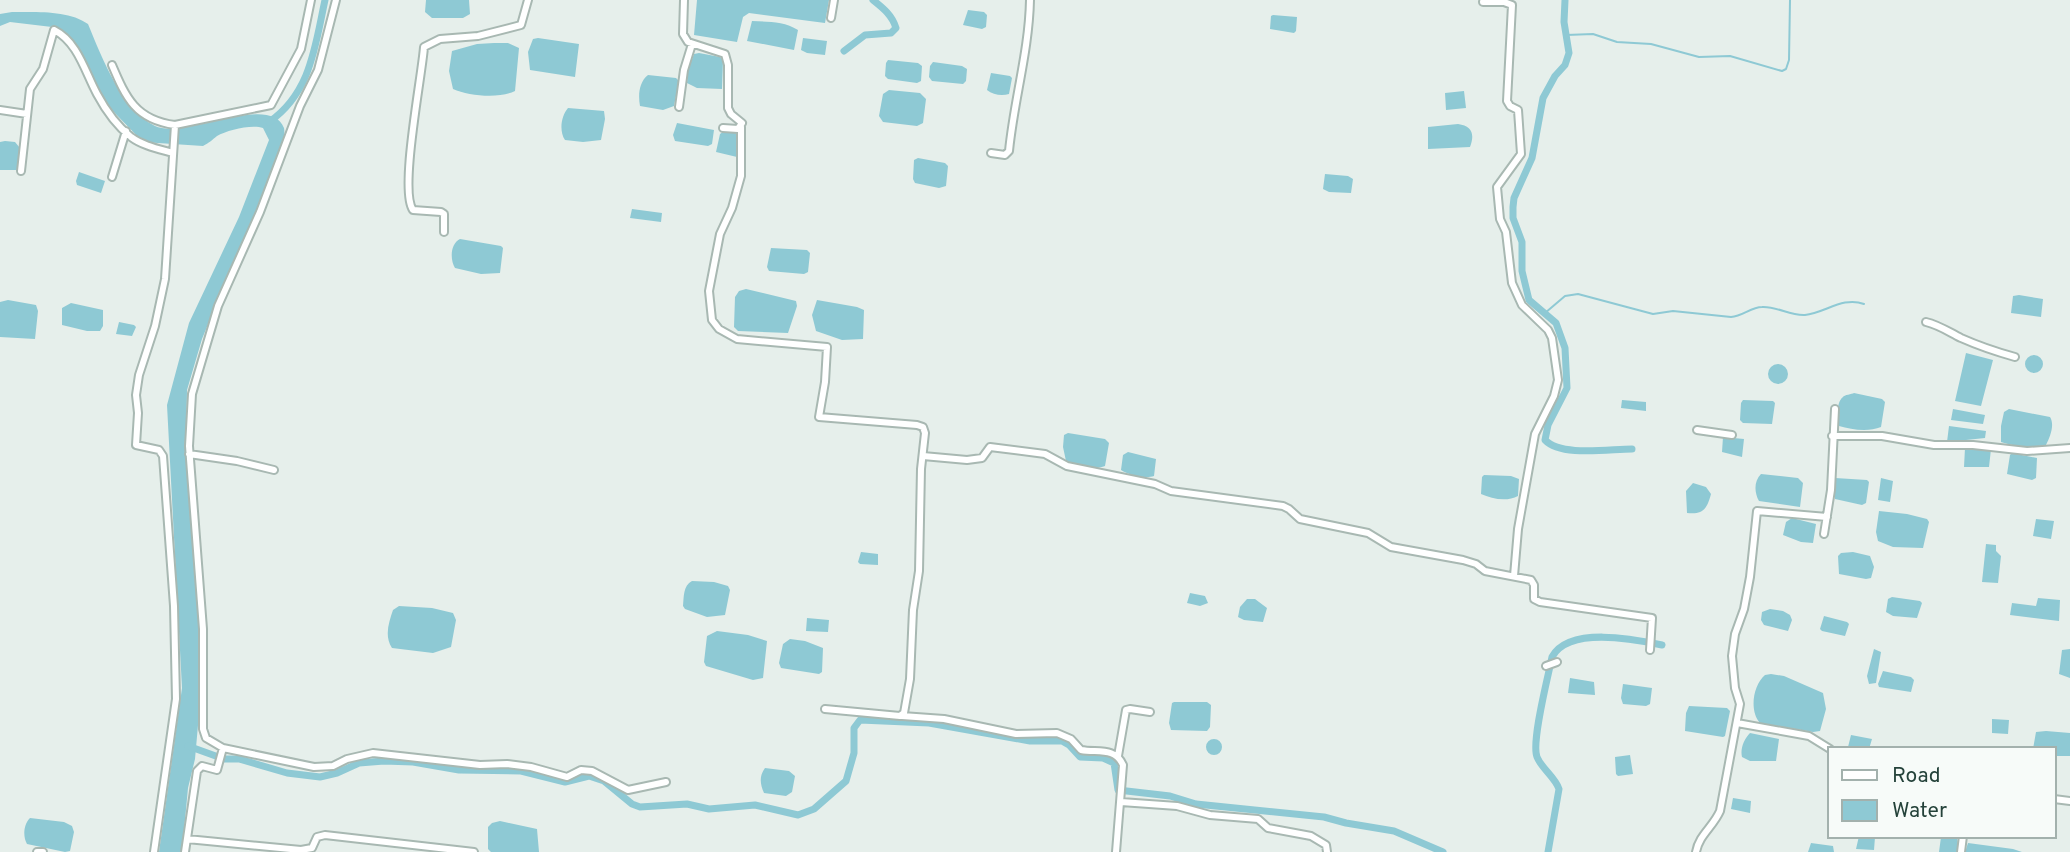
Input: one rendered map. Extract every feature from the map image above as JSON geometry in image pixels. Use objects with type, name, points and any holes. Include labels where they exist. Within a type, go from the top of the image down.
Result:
[{"type":"street","points":[[112,65],[127,98],[137,110],[175,128],[271,105],[301,49],[311,0]]},
{"type":"street","points":[[336,0],[318,70],[295,118],[260,212],[211,326],[192,394],[189,454],[203,629],[203,729],[206,738],[222,749],[323,767],[333,766],[357,755],[373,753],[480,765],[531,767],[567,777],[581,770],[592,771],[628,790],[666,782]]},
{"type":"street","points":[[443,232],[444,214],[413,210],[408,198],[424,47],[440,38],[478,36],[521,25],[528,0]]},
{"type":"street","points":[[684,0],[683,34],[692,44],[725,54],[728,65],[727,108],[742,123],[741,176],[732,208],[720,234],[709,291],[712,320],[719,329],[737,339],[827,347],[819,417],[921,426],[925,433],[919,571],[913,610],[910,679],[902,716]]},
{"type":"street","points":[[831,18],[834,0]]},
{"type":"street","points":[[991,153],[1005,155],[1009,151],[1019,77],[1026,55],[1030,0]]},
{"type":"street","points":[[1483,2],[1504,2],[1512,5],[1507,101],[1518,110],[1521,154],[1497,187],[1500,219],[1506,232],[1509,264],[1517,296],[1552,338],[1558,380],[1557,388],[1535,434],[1521,508],[1514,576]]},
{"type":"street","points":[[21,171],[30,89],[43,69],[54,30],[74,49],[100,100],[125,131],[139,142],[173,150]]},
{"type":"street","points":[[679,107],[684,70],[692,44]]},
{"type":"street","points":[[0,110],[27,114]]},
{"type":"street","points":[[723,128],[738,130],[741,127]]},
{"type":"street","points":[[154,852],[175,716],[175,642],[163,456],[159,450],[136,445],[136,396],[165,279],[175,128]]},
{"type":"street","points":[[112,177],[125,131]]},
{"type":"street","points":[[1926,322],[1938,324],[1962,338],[2015,357]]},
{"type":"street","points":[[1824,534],[1831,490],[1835,409]]},
{"type":"street","points":[[1697,430],[1732,435]]},
{"type":"street","points":[[1832,436],[1882,436],[1934,445],[1984,445],[2026,452],[2070,448]]},
{"type":"street","points":[[923,456],[979,460],[990,447],[1045,454],[1067,466],[1155,484],[1171,491],[1283,506],[1300,520],[1368,533],[1391,547],[1463,560],[1476,564],[1485,571],[1533,582],[1533,596],[1540,602],[1652,618],[1650,650]]},
{"type":"street","points":[[189,454],[274,470]]},
{"type":"street","points":[[1696,852],[1702,835],[1716,820],[1720,811],[1737,723],[1740,704],[1735,688],[1732,656],[1750,578],[1757,511],[1827,517]]},
{"type":"street","points":[[1546,666],[1557,663]]},
{"type":"street","points":[[825,709],[944,719],[1016,734],[1057,733],[1071,739],[1081,750],[1111,751],[1123,765],[1116,852]]},
{"type":"street","points":[[1118,756],[1126,710],[1150,712]]},
{"type":"street","points":[[1737,723],[1809,736],[1828,748]]},
{"type":"street","points":[[185,852],[197,771],[202,766],[217,770],[222,749]]},
{"type":"street","points":[[1121,800],[1258,819],[1268,828],[1319,839],[1326,845],[1327,852]]},
{"type":"street","points":[[187,839],[301,850],[312,848],[317,837],[325,835],[474,852]]},
{"type":"street","points":[[37,852],[43,852]]},
{"type":"water","points":[[426,0],[469,0],[470,14],[463,18],[432,18],[425,12]]},
{"type":"water","points":[[697,0],[829,0],[825,23],[749,13],[743,17],[737,42],[694,35]]},
{"type":"water","points":[[968,10],[984,12],[987,15],[986,27],[982,29],[963,25]]},
{"type":"water","points":[[0,14],[62,14],[88,24],[123,96],[143,118],[155,126],[169,129],[262,114],[276,118],[284,128],[283,144],[228,285],[202,339],[187,390],[186,462],[200,615],[202,680],[195,759],[188,788],[182,852],[159,852],[182,688],[167,405],[189,323],[239,217],[269,140],[263,128],[253,127],[221,134],[203,146],[143,142],[106,104],[74,41],[52,27],[10,22],[0,26]]},
{"type":"water","points":[[1273,15],[1297,17],[1296,31],[1294,33],[1270,29]]},
{"type":"water","points":[[752,21],[782,23],[798,30],[794,50],[747,41]]},
{"type":"water","points":[[803,38],[827,41],[825,55],[801,50]]},
{"type":"water","points":[[533,39],[579,44],[575,77],[530,70],[528,52]]},
{"type":"water","points":[[508,43],[519,48],[515,91],[484,96],[453,89],[449,71],[452,51],[477,44]]},
{"type":"water","points":[[694,54],[723,60],[722,89],[697,88],[687,83]]},
{"type":"water","points":[[888,60],[918,63],[922,66],[921,81],[917,83],[888,79],[885,76]]},
{"type":"water","points":[[933,62],[962,66],[967,69],[966,81],[963,84],[932,81],[929,77]]},
{"type":"water","points":[[991,73],[1012,78],[1009,94],[998,95],[987,90]]},
{"type":"water","points":[[648,75],[676,78],[679,81],[674,106],[663,110],[640,106],[640,89]]},
{"type":"water","points":[[889,90],[920,93],[926,99],[923,123],[917,126],[883,122],[879,116],[883,94]]},
{"type":"water","points":[[1464,91],[1466,108],[1446,110],[1445,93]]},
{"type":"water","points":[[568,108],[604,111],[601,140],[565,140],[562,124]]},
{"type":"water","points":[[677,123],[714,130],[712,144],[708,146],[675,141],[673,135]]},
{"type":"water","points":[[1458,124],[1471,131],[1470,147],[1428,149],[1428,127]]},
{"type":"water","points":[[724,131],[739,134],[737,157],[716,152],[720,134]]},
{"type":"water","points":[[0,142],[15,142],[20,148],[19,170],[0,170]]},
{"type":"water","points":[[918,158],[945,163],[948,166],[946,186],[939,188],[915,183],[914,160]]},
{"type":"water","points":[[79,172],[105,181],[101,193],[77,185]]},
{"type":"water","points":[[1325,174],[1353,179],[1351,193],[1329,192],[1323,189]]},
{"type":"water","points":[[632,209],[662,213],[661,222],[630,218]]},
{"type":"water","points":[[460,239],[501,246],[500,273],[481,274],[455,268],[452,252]]},
{"type":"water","points":[[771,248],[807,250],[810,253],[808,272],[804,274],[769,271],[767,267]]},
{"type":"water","points":[[746,289],[796,301],[797,306],[788,333],[738,331],[734,327],[735,297],[739,291]]},
{"type":"water","points":[[2013,296],[2043,299],[2041,317],[2011,313]]},
{"type":"water","points":[[8,300],[36,305],[38,311],[35,339],[0,337],[0,302]]},
{"type":"water","points":[[817,300],[864,310],[863,339],[842,340],[816,331],[812,315]]},
{"type":"water","points":[[71,303],[103,310],[103,326],[100,331],[62,325],[62,308]]},
{"type":"water","points":[[119,322],[136,327],[132,336],[116,334]]},
{"type":"water","points":[[1966,353],[1993,360],[1981,406],[1955,401]]},
{"type":"water","points":[[2034,355],[2040,358],[2043,364],[2040,370],[2034,373],[2028,370],[2025,364],[2028,358]]},
{"type":"water","points":[[1778,364],[1785,367],[1788,374],[1785,381],[1778,384],[1771,381],[1768,374],[1771,367]]},
{"type":"water","points":[[1854,393],[1885,402],[1881,427],[1860,430],[1839,426],[1839,403],[1844,396]]},
{"type":"water","points":[[1622,400],[1646,402],[1646,411],[1621,408]]},
{"type":"water","points":[[1743,400],[1773,401],[1772,424],[1743,423],[1740,420]]},
{"type":"water","points":[[1953,409],[1985,415],[1983,424],[1951,420]]},
{"type":"water","points":[[2009,409],[2050,417],[2052,427],[2046,445],[2029,447],[2001,442],[2004,412]]},
{"type":"water","points":[[1949,426],[1986,431],[1985,438],[1947,442]]},
{"type":"water","points":[[1068,433],[1105,439],[1109,443],[1105,466],[1091,467],[1066,461],[1063,447],[1064,435]]},
{"type":"water","points":[[1723,437],[1744,439],[1742,457],[1722,452]]},
{"type":"water","points":[[1965,448],[1991,449],[1989,467],[1964,467]]},
{"type":"water","points":[[1128,452],[1156,459],[1154,476],[1137,476],[1121,470],[1123,455]]},
{"type":"water","points":[[2012,453],[2037,458],[2036,478],[2032,480],[2007,474]]},
{"type":"water","points":[[1761,474],[1798,478],[1803,483],[1800,507],[1759,501],[1756,487]]},
{"type":"water","points":[[1484,475],[1519,479],[1518,496],[1500,499],[1481,494]]},
{"type":"water","points":[[1835,478],[1867,480],[1866,503],[1862,505],[1835,499]]},
{"type":"water","points":[[1881,478],[1893,481],[1890,502],[1878,500]]},
{"type":"water","points":[[1693,483],[1706,487],[1711,494],[1704,510],[1687,513],[1686,491]]},
{"type":"water","points":[[1879,511],[1927,519],[1929,522],[1923,548],[1893,547],[1878,541],[1876,532]]},
{"type":"water","points":[[1792,518],[1816,524],[1813,543],[1801,542],[1783,535],[1786,522]]},
{"type":"water","points":[[2036,519],[2054,521],[2051,539],[2033,536]]},
{"type":"water","points":[[1986,544],[1996,545],[1996,551],[2001,556],[1998,583],[1982,582]]},
{"type":"water","points":[[861,552],[878,554],[878,565],[860,564],[858,562]]},
{"type":"water","points":[[1853,552],[1870,556],[1874,567],[1871,578],[1839,574],[1838,556],[1841,553]]},
{"type":"water","points":[[692,581],[728,586],[730,590],[725,615],[707,617],[685,609],[684,592]]},
{"type":"water","points":[[1190,593],[1205,596],[1208,603],[1200,606],[1187,603]]},
{"type":"water","points":[[1892,597],[1920,601],[1922,603],[1917,618],[1893,616],[1886,612],[1888,599]]},
{"type":"water","points":[[2038,598],[2060,600],[2059,621],[2010,615],[2012,603],[2036,606]]},
{"type":"water","points":[[1247,599],[1255,599],[1267,608],[1263,622],[1238,617],[1240,607]]},
{"type":"water","points":[[399,606],[432,608],[453,613],[456,620],[451,647],[433,653],[392,648],[388,629],[393,610]]},
{"type":"water","points":[[1770,609],[1790,615],[1792,620],[1788,631],[1764,625],[1761,620],[1762,612]]},
{"type":"water","points":[[1824,616],[1847,622],[1849,624],[1845,636],[1822,631],[1820,629]]},
{"type":"water","points":[[807,618],[829,620],[828,632],[806,631]]},
{"type":"water","points":[[717,631],[748,635],[767,641],[763,678],[753,680],[706,666],[704,662],[707,636]]},
{"type":"water","points":[[790,639],[823,648],[822,672],[819,674],[781,668],[779,663],[783,644]]},
{"type":"water","points":[[1874,649],[1881,652],[1876,683],[1869,684],[1867,676]]},
{"type":"water","points":[[2070,649],[2070,678],[2059,674],[2062,650]]},
{"type":"water","points":[[1883,671],[1911,677],[1914,680],[1911,692],[1879,687]]},
{"type":"water","points":[[1771,674],[1784,676],[1823,693],[1826,709],[1820,731],[1760,723],[1754,712],[1755,691],[1761,679]]},
{"type":"water","points":[[1570,678],[1594,682],[1595,695],[1568,693]]},
{"type":"water","points":[[1623,684],[1652,688],[1650,704],[1623,704]]},
{"type":"water","points":[[1174,702],[1207,702],[1211,705],[1210,727],[1207,731],[1171,730],[1169,723]]},
{"type":"water","points":[[1689,706],[1727,708],[1730,711],[1725,736],[1685,731]]},
{"type":"water","points":[[1992,719],[2009,720],[2008,734],[1992,733]]},
{"type":"water","points":[[2036,732],[2070,733],[2070,756],[2056,756],[2056,747],[2033,747]]},
{"type":"water","points":[[1750,733],[1779,739],[1776,761],[1750,761],[1742,757],[1743,744]]},
{"type":"water","points":[[1851,735],[1872,739],[1870,747],[1848,747]]},
{"type":"water","points":[[1211,739],[1217,739],[1222,747],[1220,753],[1211,755],[1206,750],[1206,744]]},
{"type":"water","points":[[1630,755],[1633,774],[1618,776],[1615,757]]},
{"type":"water","points":[[765,768],[789,771],[795,776],[792,792],[786,796],[764,793],[761,780]]},
{"type":"water","points":[[1733,798],[1751,801],[1750,813],[1731,809]]},
{"type":"water","points":[[30,818],[64,822],[72,826],[74,832],[70,851],[27,844],[24,831]]},
{"type":"water","points":[[500,821],[537,829],[539,852],[491,852],[488,849],[488,827]]},
{"type":"water","points":[[1859,838],[1875,838],[1874,850],[1856,849]]},
{"type":"water","points":[[1941,838],[1957,838],[1959,852],[1939,852]]},
{"type":"water","points":[[1811,843],[1833,846],[1834,852],[1808,852]]},
{"type":"water","points":[[1968,843],[2013,849],[2022,852],[1965,852]]},
{"type":"waterway","points":[[269,122],[283,110],[303,83],[314,51],[325,0]]},
{"type":"waterway","points":[[844,51],[865,35],[891,33],[896,28],[890,16],[873,0]]},
{"type":"waterway","points":[[1565,0],[1564,22],[1569,53],[1565,65],[1555,76],[1543,98],[1532,158],[1514,198],[1513,207],[1513,218],[1522,242],[1522,271],[1529,300],[1556,323],[1565,348],[1567,388],[1548,425],[1545,440],[1562,449],[1632,449]]},
{"type":"waterway","points":[[1566,35],[1593,34],[1617,42],[1651,44],[1699,57],[1730,56],[1782,71],[1786,69],[1789,60],[1790,0]]},
{"type":"waterway","points":[[1545,313],[1565,296],[1578,294],[1653,314],[1673,311],[1731,317],[1758,307],[1805,315],[1841,303],[1864,304]]},
{"type":"waterway","points":[[1548,852],[1559,789],[1537,757],[1536,738],[1552,657],[1560,647],[1587,638],[1619,638],[1662,645]]},
{"type":"waterway","points":[[188,746],[224,759],[239,759],[287,773],[320,777],[359,763],[413,762],[459,770],[521,771],[565,782],[589,776],[604,781],[632,804],[640,807],[687,804],[709,809],[755,805],[798,815],[814,809],[846,781],[854,753],[854,728],[860,720],[929,723],[1030,741],[1062,741],[1080,757],[1103,758],[1114,763],[1118,790],[1170,796],[1196,804],[1324,817],[1394,831],[1443,852]]}]
